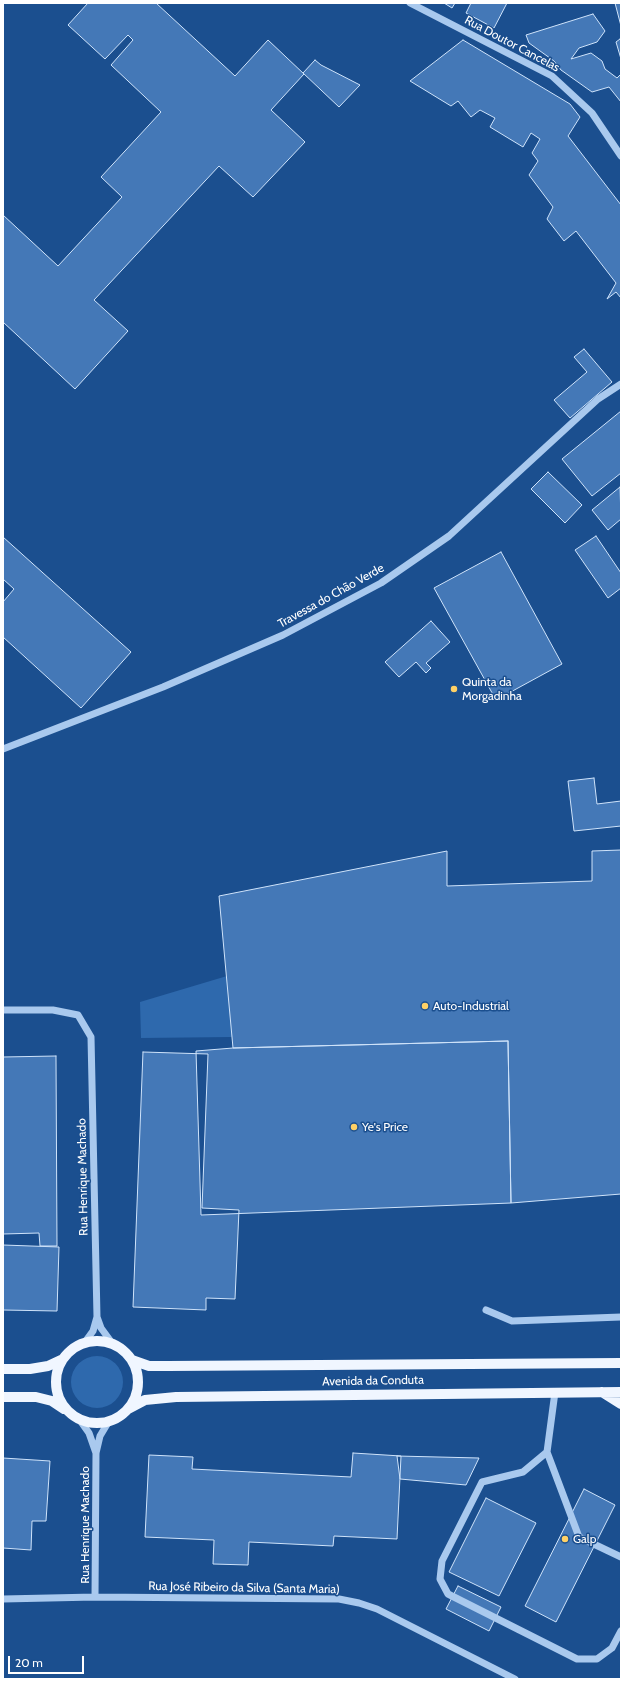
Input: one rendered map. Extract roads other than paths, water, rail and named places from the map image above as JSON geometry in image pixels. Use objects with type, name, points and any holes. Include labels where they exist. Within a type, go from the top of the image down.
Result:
[{"type":"main road","points":[[3,1397],[36,1397],[52,1401],[79,1419],[92,1423],[109,1421],[118,1417],[128,1409],[135,1398],[138,1385],[137,1372],[132,1360],[123,1350],[112,1343],[99,1340],[85,1342],[72,1348],[63,1359],[57,1372],[56,1386],[59,1399],[68,1411]]},
{"type":"main road","points":[[3,1369],[30,1369],[48,1366],[63,1359]]},
{"type":"main road","name":"Avenida da Conduta","points":[[132,1360],[149,1366],[621,1363]]},
{"type":"main road","points":[[602,1392],[621,1404]]},
{"type":"main road","name":"Avenida da Conduta","points":[[128,1409],[145,1400],[168,1397],[621,1392]]},
{"type":"street","name":"Rua Doutor Cancelas","points":[[410,3],[552,76],[592,113],[621,156]]},
{"type":"street","name":"Travessa do Chão Verde","points":[[3,749],[163,687],[283,635],[381,583],[450,536],[598,399],[621,384]]},
{"type":"street","name":"Rua Henrique Machado","points":[[3,1010],[53,1010],[78,1015],[91,1037],[97,1317],[93,1331],[85,1342]]},
{"type":"street","points":[[486,1310],[512,1321],[621,1317]]},
{"type":"street","name":"Rua Henrique Machado","points":[[97,1317],[101,1328],[112,1343]]},
{"type":"street","points":[[555,1392],[547,1452],[579,1537],[621,1557]]},
{"type":"street","name":"Rua Henrique Machado","points":[[79,1419],[89,1433],[96,1453]]},
{"type":"street","name":"Rua Henrique Machado","points":[[95,1597],[96,1453],[100,1436],[109,1421]]},
{"type":"street","points":[[547,1452],[523,1472],[482,1482],[442,1561],[440,1578],[448,1594],[577,1659],[597,1659],[612,1648],[621,1631]]},
{"type":"street","name":"Rua José Ribeiro da Silva (Santa Maria)","points":[[3,1599],[95,1597],[339,1599],[359,1602],[383,1612],[516,1679]]},
{"type":"place","name":"Quinta da Morgadinha","points":[[454,689]]},
{"type":"place","name":"Auto-Industrial","points":[[425,1006]]},
{"type":"place","name":"Ye's Price","points":[[354,1127]]},
{"type":"place","name":"Galp","points":[[565,1539]]}]
